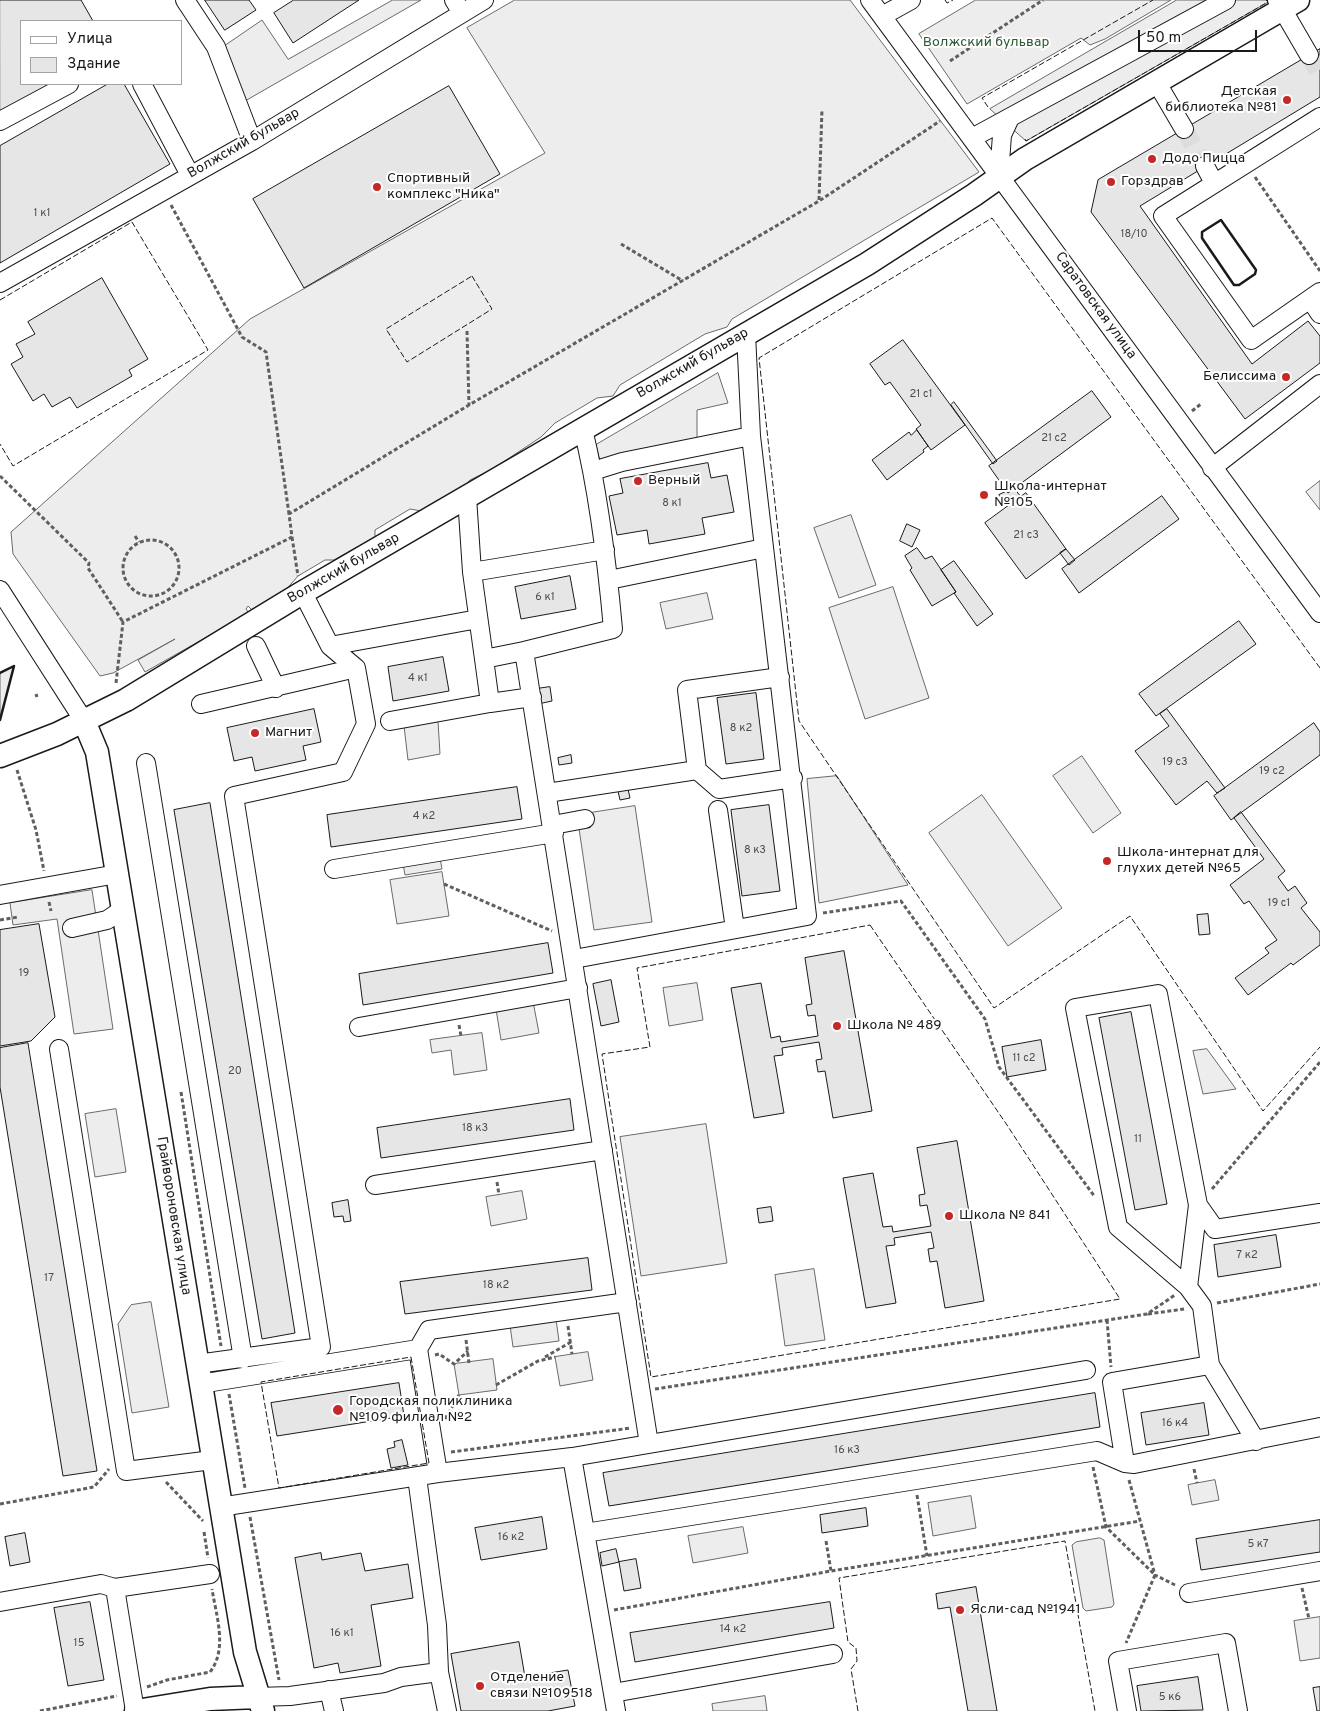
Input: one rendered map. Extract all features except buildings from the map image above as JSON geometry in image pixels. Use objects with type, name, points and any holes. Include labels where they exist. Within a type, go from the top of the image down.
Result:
[{"type":"main road","name":"Волжский бульвар","points":[[0,756],[84,721],[126,700],[301,584],[467,497],[867,264],[974,195],[1024,159],[1157,83],[1286,3]]},
{"type":"main road","name":"Грайвороновская улица","points":[[84,721],[97,752],[220,1507],[245,1652],[260,1704]]},
{"type":"main road","points":[[136,1711],[210,1699],[260,1704]]},
{"type":"street","points":[[185,0],[216,47],[252,140]]},
{"type":"street","name":"Волжский бульвар","points":[[0,283],[252,140],[458,6],[484,0]]},
{"type":"street","name":"Саратовская улица","points":[[870,0],[1212,468],[1319,610]]},
{"type":"street","points":[[882,16],[911,0]]},
{"type":"street","points":[[972,138],[1226,0]]},
{"type":"street","points":[[1286,3],[1309,56]]},
{"type":"street","points":[[1157,83],[1184,129]]},
{"type":"street","points":[[0,121],[67,85]]},
{"type":"street","points":[[143,85],[190,175]]},
{"type":"street","points":[[1320,117],[1163,216],[1251,340],[1315,295],[1320,314]]},
{"type":"street","points":[[999,176],[1002,135],[1008,120]]},
{"type":"street","points":[[1205,166],[1214,183]]},
{"type":"street","points":[[574,959],[808,916],[751,436],[746,334]]},
{"type":"street","points":[[1212,468],[1319,385]]},
{"type":"street","points":[[484,659],[613,629],[609,580],[593,471],[583,429]]},
{"type":"street","points":[[593,471],[622,462],[751,436]]},
{"type":"street","points":[[467,497],[472,572],[490,703]]},
{"type":"street","points":[[609,580],[764,548]]},
{"type":"street","points":[[472,572],[604,550]]},
{"type":"street","points":[[199,1374],[243,1359],[321,1347],[234,796],[343,772],[366,724],[356,668],[330,646],[301,584]]},
{"type":"street","points":[[0,590],[84,721]]},
{"type":"street","points":[[330,646],[478,619]]},
{"type":"street","points":[[256,646],[276,688]]},
{"type":"street","points":[[524,651],[574,959],[647,1435]]},
{"type":"street","points":[[202,704],[356,668]]},
{"type":"street","points":[[780,677],[687,690],[697,770],[719,789],[793,778]]},
{"type":"street","points":[[390,720],[532,697]]},
{"type":"street","points":[[146,763],[243,1359]]},
{"type":"street","points":[[547,794],[697,770]]},
{"type":"street","points":[[718,810],[735,929]]},
{"type":"street","points":[[334,869],[553,829],[585,820]]},
{"type":"street","points":[[0,895],[117,874]]},
{"type":"street","points":[[72,928],[107,920],[122,910]]},
{"type":"street","points":[[360,1027],[578,988]]},
{"type":"street","points":[[1188,1287],[1198,1205],[1158,994],[1075,1008],[1118,1227],[1188,1287],[1202,1306],[1210,1365],[1256,1441]]},
{"type":"street","points":[[59,1049],[126,1471],[212,1460]]},
{"type":"street","points":[[375,1185],[603,1150]]},
{"type":"street","points":[[1198,1205],[1215,1229],[1320,1213]]},
{"type":"street","points":[[438,1473],[418,1350],[429,1330],[627,1302]]},
{"type":"street","points":[[199,1374],[418,1350]]},
{"type":"street","points":[[1125,1463],[1112,1382],[1210,1365]]},
{"type":"street","points":[[220,1507],[438,1473],[572,1456],[647,1435],[1086,1370]]},
{"type":"street","points":[[585,1533],[1097,1451],[1125,1463],[1134,1464],[1320,1427]]},
{"type":"street","points":[[572,1456],[616,1711]]},
{"type":"street","points":[[417,1477],[438,1625],[439,1672],[448,1711]]},
{"type":"street","points":[[1189,1593],[1320,1571]]},
{"type":"street","points":[[0,1602],[101,1584],[115,1588],[210,1574]]},
{"type":"street","points":[[115,1588],[136,1711]]},
{"type":"street","points":[[1127,1711],[1118,1661],[1226,1643],[1238,1711]]},
{"type":"street","points":[[613,1693],[834,1654]]},
{"type":"street","points":[[260,1704],[290,1696],[439,1672]]},
{"type":"street","points":[[329,1690],[334,1711]]},
{"type":"path","points":[[950,61],[1043,0]]},
{"type":"path","points":[[819,201],[822,109]]},
{"type":"path","points":[[289,514],[469,405],[684,282],[819,201],[942,120]]},
{"type":"path","points":[[1246,163],[1320,271]]},
{"type":"path","points":[[168,199],[242,337],[266,352],[292,537],[301,584]]},
{"type":"path","points":[[621,244],[684,282]]},
{"type":"path","points":[[467,331],[469,405]]},
{"type":"path","points":[[0,476],[89,563],[88,568],[123,622],[116,683]]},
{"type":"path","points":[[135,536],[139,542]]},
{"type":"path","points":[[123,622],[165,599],[292,537]]},
{"type":"path","points":[[150,539],[161,541],[170,547],[176,556],[179,567],[177,577],[171,587],[162,593],[152,596],[141,594],[132,588],[125,579],[122,568],[124,558],[130,548],[139,542],[150,539]]},
{"type":"path","points":[[162,593],[165,599]]},
{"type":"path","points":[[18,770],[36,830],[51,912]]},
{"type":"path","points":[[444,884],[570,940]]},
{"type":"path","points":[[808,916],[900,901],[985,1018],[998,1067],[1100,1203]]},
{"type":"path","points":[[0,920],[18,917]]},
{"type":"path","points":[[1198,1205],[1320,1062]]},
{"type":"path","points":[[641,1391],[1202,1306],[1320,1284]]},
{"type":"path","points":[[1148,1314],[1188,1287]]},
{"type":"path","points":[[566,1311],[572,1354]]},
{"type":"path","points":[[1107,1320],[1112,1382]]},
{"type":"path","points":[[464,1325],[469,1362]]},
{"type":"path","points":[[496,1384],[570,1342]]},
{"type":"path","points":[[454,1364],[468,1351]]},
{"type":"path","points":[[542,1359],[555,1357]]},
{"type":"path","points":[[435,1454],[647,1435]]},
{"type":"path","points":[[1090,1452],[1106,1527],[1155,1575],[1189,1593]]},
{"type":"path","points":[[1118,1661],[1155,1575],[1125,1463]]},
{"type":"path","points":[[0,1504],[70,1493],[94,1487],[109,1469],[125,1465]]},
{"type":"path","points":[[152,1469],[203,1518],[220,1650],[217,1663],[210,1672]]},
{"type":"path","points":[[914,1480],[927,1556]]},
{"type":"path","points":[[599,1612],[831,1571],[1140,1521]]},
{"type":"path","points":[[826,1541],[831,1571]]},
{"type":"path","points":[[1301,1584],[1309,1619]]},
{"type":"shaded area","points":[[393,0],[421,0],[245,101],[224,46],[262,20],[288,59]]},
{"type":"shaded area","points":[[515,0],[850,0],[979,172],[732,319],[727,327],[705,334],[620,385],[613,396],[597,398],[555,423],[541,437],[491,470],[470,480],[456,496],[421,511],[410,509],[375,530],[375,543],[357,547],[334,560],[325,560],[298,576],[277,600],[253,611],[248,606],[246,609],[249,613],[145,672],[138,660],[175,639],[113,673],[100,676],[13,554],[11,532],[250,319],[545,153],[467,28]]},
{"type":"shaded area","name":"Волжский бульвар","points":[[976,0],[1171,0],[1105,39],[1090,45],[1081,38],[967,104],[919,34]]},
{"type":"shaded area","points":[[1177,0],[1266,0],[1268,2],[1026,141],[990,109]]},
{"type":"shaded area","points":[[718,373],[728,403],[697,410],[697,447],[602,469],[596,445]]},
{"type":"shaded area","points":[[1320,481],[1320,510],[1306,492]]},
{"type":"shaded area","points":[[851,515],[876,585],[839,598],[814,528]]},
{"type":"shaded area","points":[[893,587],[929,698],[865,719],[829,608]]},
{"type":"shaded area","points":[[707,593],[713,619],[666,629],[660,603]]},
{"type":"shaded area","points":[[14,666],[0,720],[0,673]]},
{"type":"shaded area","points":[[438,721],[440,754],[408,760],[404,726]]},
{"type":"shaded area","points":[[1082,756],[1121,813],[1093,833],[1053,776]]},
{"type":"shaded area","points":[[837,776],[908,885],[819,903],[807,779]]},
{"type":"shaded area","points":[[982,795],[1062,908],[1008,946],[929,833]]},
{"type":"shaded area","points":[[635,806],[652,922],[594,930],[577,815]]},
{"type":"shaded area","points":[[439,852],[442,869],[405,875],[402,858]]},
{"type":"shaded area","points":[[442,872],[449,916],[397,924],[390,880]]},
{"type":"shaded area","points":[[92,890],[113,1029],[74,1034],[57,919],[13,925],[10,903]]},
{"type":"shaded area","points":[[697,983],[703,1020],[669,1026],[663,988]]},
{"type":"shaded area","points":[[532,996],[539,1033],[501,1040],[495,1003]]},
{"type":"shaded area","points":[[482,1033],[487,1070],[454,1075],[451,1050],[432,1053],[430,1040]]},
{"type":"shaded area","points":[[1207,1049],[1236,1089],[1203,1094],[1193,1051]]},
{"type":"shaded area","points":[[116,1109],[126,1172],[95,1177],[85,1114]]},
{"type":"shaded area","points":[[706,1124],[727,1263],[641,1276],[620,1137]]},
{"type":"shaded area","points":[[522,1191],[527,1219],[491,1226],[486,1197]]},
{"type":"shaded area","points":[[814,1269],[825,1340],[785,1346],[775,1275]]},
{"type":"shaded area","points":[[151,1302],[169,1407],[132,1413],[118,1324],[131,1305]]},
{"type":"shaded area","points":[[555,1312],[559,1341],[513,1347],[509,1318]]},
{"type":"shaded area","points":[[588,1352],[593,1380],[560,1386],[555,1357]]},
{"type":"shaded area","points":[[493,1359],[497,1390],[459,1395],[454,1364]]},
{"type":"shaded area","points":[[1215,1480],[1219,1500],[1192,1505],[1188,1485]]},
{"type":"shaded area","points":[[971,1496],[976,1528],[933,1536],[928,1503]]},
{"type":"shaded area","points":[[743,1527],[748,1553],[693,1563],[688,1536]]},
{"type":"shaded area","points":[[1100,1538],[1104,1540],[1114,1604],[1112,1607],[1086,1611],[1083,1608],[1072,1545],[1076,1542]]},
{"type":"shaded area","points":[[1320,1617],[1320,1658],[1300,1661],[1294,1621]]},
{"type":"shaded area","points":[[765,1696],[767,1711],[713,1711],[712,1704]]},
{"type":"tunnel","points":[[1309,55],[1320,76]]},
{"type":"tunnel","points":[[1184,129],[1205,166]]},
{"type":"fence","points":[[945,0],[947,3],[953,0]]},
{"type":"fence","points":[[988,107],[982,98],[1153,0]]},
{"type":"fence","points":[[1025,139],[1026,141],[1268,2],[1266,0]]},
{"type":"fence","points":[[1320,668],[992,218],[759,358],[799,721],[994,1008],[1130,916],[1263,1111],[1320,1047]]},
{"type":"fence","points":[[0,300],[132,222],[208,350],[13,466],[0,444]]},
{"type":"fence","points":[[472,276],[492,309],[407,362],[386,329],[472,276]]},
{"type":"fence","points":[[870,925],[1007,1125],[1120,1299],[651,1377],[602,1054],[650,1047],[637,968],[870,925]]},
{"type":"fence","points":[[411,1357],[429,1463],[279,1488],[261,1382],[411,1357]]},
{"type":"fence","points":[[858,1711],[851,1669],[857,1661],[856,1648],[848,1642],[839,1578],[1065,1541],[1095,1711]]},
{"type":"wall","points":[[1221,220],[1256,270],[1255,274],[1239,285],[1234,285],[1202,238],[1202,232],[1221,220]]},
{"type":"wall","points":[[0,673],[14,666],[0,720]]},
{"type":"place","name":"Детская библиотека №81","points":[[1287,100]]},
{"type":"place","name":"Додо Пицца","points":[[1152,159]]},
{"type":"place","name":"Горздрав","points":[[1111,182]]},
{"type":"place","name":"Спортивный комплекс \"Ника\"","points":[[377,187]]},
{"type":"place","name":"Белиссима","points":[[1286,377]]},
{"type":"place","name":"Верный","points":[[638,481]]},
{"type":"place","name":"Школа-интернат №105","points":[[984,495]]},
{"type":"place","name":"Магнит","points":[[255,733]]},
{"type":"place","name":"Школа-интернат для глухих детей №65","points":[[1107,861]]},
{"type":"place","name":"Школа № 489","points":[[837,1026]]},
{"type":"place","name":"Школа № 841","points":[[949,1216]]},
{"type":"place","name":"Городская поликлиника №109 филиал №2","points":[[338,1410]]},
{"type":"place","name":"Ясли-сад №1941","points":[[960,1610]]},
{"type":"place","name":"Отделение связи №109518","points":[[480,1686]]}]
